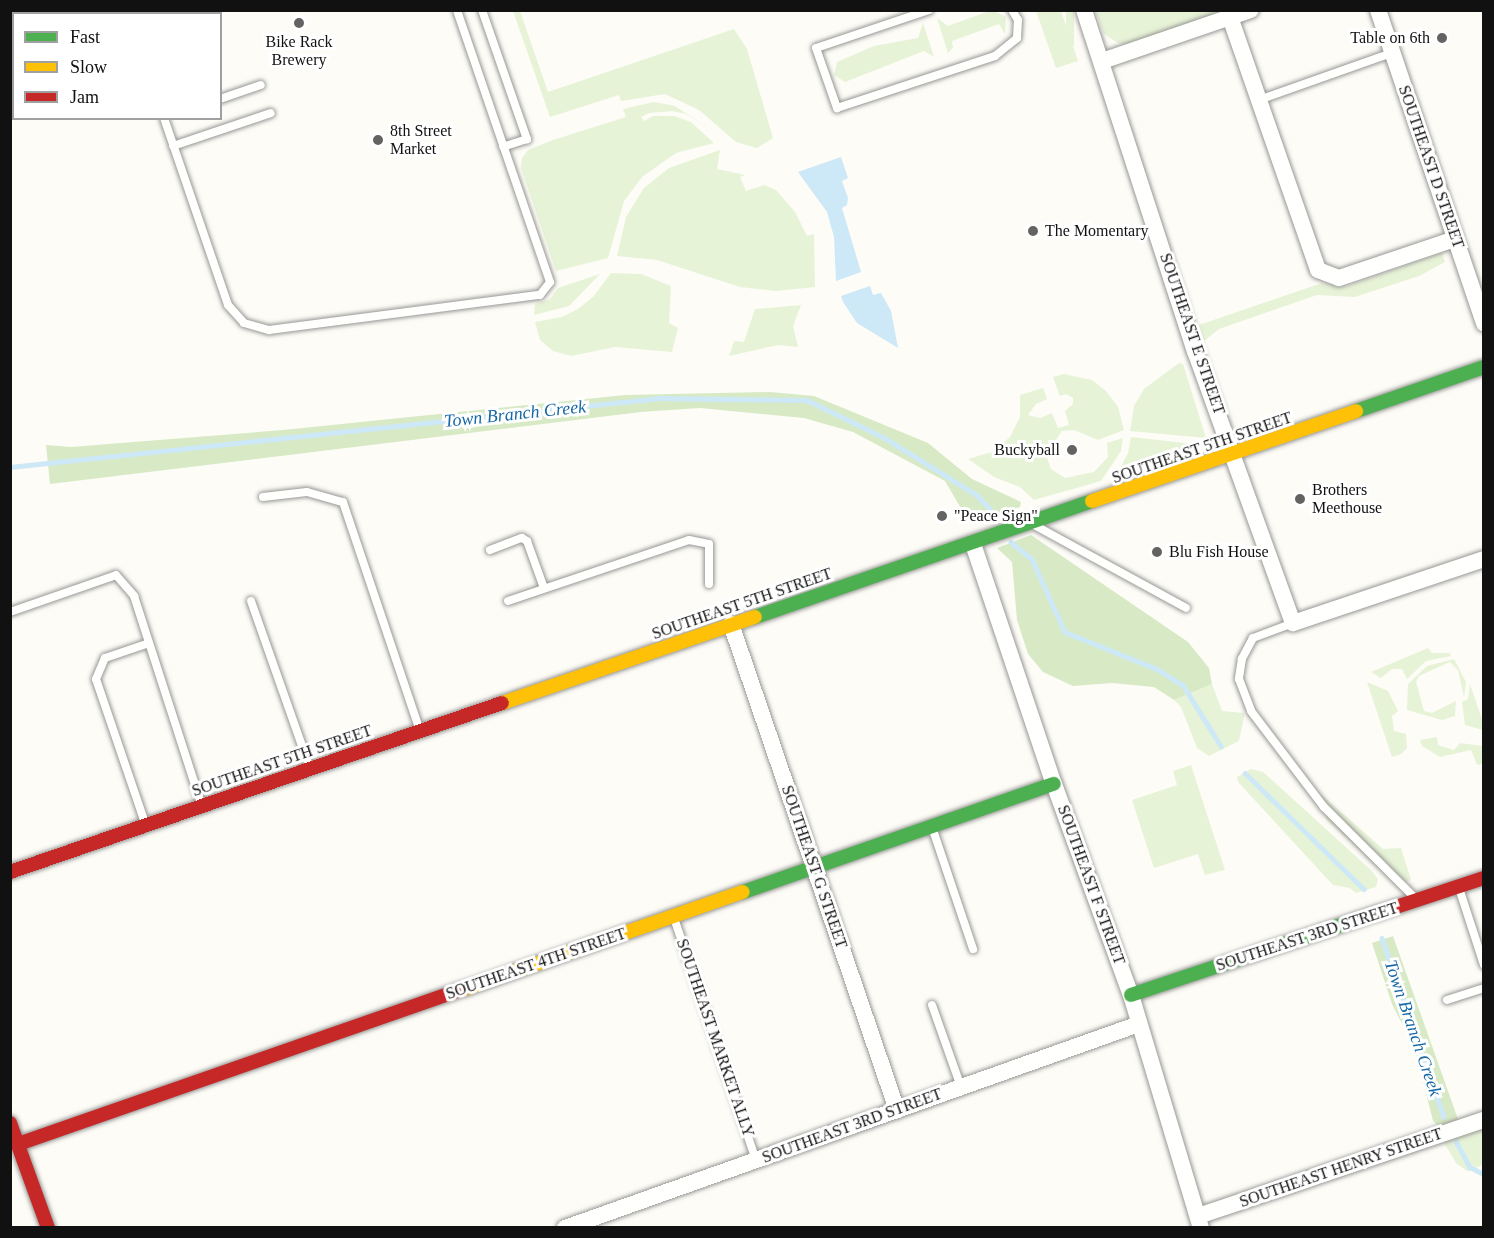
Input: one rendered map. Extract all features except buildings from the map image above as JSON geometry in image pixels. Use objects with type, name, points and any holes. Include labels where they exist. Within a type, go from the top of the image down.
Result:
[{"type":"street","name":"SOUTHEAST E STREET","points":[[1084,10],[1189,332],[1293,622]]},
{"type":"street","points":[[1102,61],[1251,10]]},
{"type":"street","name":"SOUTHEAST D STREET","points":[[1378,10],[1484,324]]},
{"type":"street","points":[[1230,17],[1318,270],[1339,278],[1455,239]]},
{"type":"street","name":"SOUTHEAST 5TH STREET","points":[[10,872],[1484,368]]},
{"type":"street","name":"SOUTHEAST F STREET","points":[[973,544],[1054,784],[1131,995],[1200,1222]]},
{"type":"street","points":[[1293,622],[1484,559]]},
{"type":"street","name":"SOUTHEAST G STREET","points":[[731,624],[897,1110]]},
{"type":"street","name":"SOUTHEAST 4TH STREET","points":[[18,1144],[1054,784]]},
{"type":"street","name":"SOUTHEAST 3RD STREET","points":[[1131,995],[1484,878]]},
{"type":"street","name":"SOUTHEAST 3RD STREET","points":[[564,1227],[1139,1024]]},
{"type":"street","name":"SOUTHEAST HENRY STREET","points":[[1200,1222],[1484,1120]]},
{"type":"street","points":[[10,1123],[48,1227]]},
{"type":"lane","points":[[165,120],[228,305],[244,323],[269,330],[540,295],[550,282],[457,10]]},
{"type":"lane","points":[[482,10],[527,139],[503,147]]},
{"type":"lane","points":[[929,10],[816,48],[837,108],[995,56],[1017,38],[1018,20],[1012,10]]},
{"type":"lane","points":[[1259,100],[1392,53]]},
{"type":"lane","points":[[222,98],[261,85]]},
{"type":"lane","points":[[173,146],[271,113]]},
{"type":"lane","points":[[263,497],[307,492],[343,502],[420,731]]},
{"type":"lane","points":[[1031,524],[1186,608]]},
{"type":"lane","points":[[490,550],[522,538],[527,541],[544,588]]},
{"type":"lane","points":[[508,601],[689,540],[709,544],[709,584]]},
{"type":"lane","points":[[10,612],[116,575],[134,596],[202,806]]},
{"type":"lane","points":[[251,601],[310,770]]},
{"type":"lane","points":[[1293,622],[1253,638],[1242,659],[1239,679],[1251,711],[1324,807],[1418,900]]},
{"type":"lane","points":[[145,825],[96,679],[105,658],[149,644]]},
{"type":"lane","points":[[931,826],[973,949]]},
{"type":"lane","points":[[1458,887],[1484,965]]},
{"type":"lane","name":"SOUTHEAST MARKET ALLY","points":[[673,916],[756,1160]]},
{"type":"lane","points":[[1447,1000],[1484,988]]},
{"type":"lane","points":[[932,1005],[961,1087]]},
{"type":"green space","points":[[992,10],[1006,17],[1005,34],[999,24],[952,41],[953,48],[948,53],[937,18],[948,26]]},
{"type":"green space","points":[[513,11],[520,11],[548,92],[734,29],[747,49],[773,138],[757,148],[736,142],[699,110],[665,94],[621,101],[619,95],[550,117]]},
{"type":"green space","points":[[1036,11],[1061,11],[1078,61],[1056,68]]},
{"type":"green space","points":[[1066,11],[1074,11],[1074,46],[1066,46]]},
{"type":"green space","points":[[1095,11],[1233,11],[1127,44],[1118,43],[1104,34]]},
{"type":"green space","points":[[923,23],[934,57],[924,51],[845,82],[834,75],[837,62],[874,46],[918,38]]},
{"type":"green space","points":[[654,102],[675,106],[708,128],[686,114],[672,111],[649,113],[641,117],[644,121],[653,116],[674,116],[691,122],[714,143],[676,153],[642,177],[624,201],[608,258],[556,271],[521,168],[522,158],[528,150],[553,140],[626,117],[623,109]]},
{"type":"green space","points":[[720,150],[717,169],[745,175],[740,177],[746,191],[764,185],[776,190],[795,212],[807,236],[814,234],[815,287],[776,291],[740,287],[657,260],[617,256],[626,217],[644,188],[669,168]]},
{"type":"green space","points":[[1442,253],[1445,262],[1419,276],[1355,297],[1317,295],[1219,329],[1204,341],[1199,325],[1322,283],[1345,287]]},
{"type":"green space","points":[[611,273],[641,274],[671,286],[669,323],[678,328],[672,352],[615,347],[571,356],[553,351],[540,340],[535,322],[562,317],[578,309],[594,296]]},
{"type":"green space","points":[[600,274],[569,306],[534,315],[535,304],[550,299],[558,288]]},
{"type":"green space","points":[[801,305],[793,326],[798,347],[778,345],[729,356],[734,341],[744,342],[755,309]]},
{"type":"green space","points":[[1179,363],[1183,364],[1206,438],[1130,431],[1134,406],[1144,389]]},
{"type":"green space","points":[[1064,374],[1092,380],[1106,391],[1118,407],[1124,430],[1098,440],[1074,430],[1062,431],[1046,455],[1051,469],[1065,478],[1094,472],[1108,457],[1107,443],[1123,438],[1121,451],[1101,481],[1034,500],[1020,487],[994,477],[968,459],[992,452],[1010,437],[1020,417],[1020,395],[1043,388],[1047,399],[1036,404],[1028,415],[1040,418],[1052,413],[1058,428],[1069,425],[1065,411],[1073,404],[1073,398],[1066,394],[1060,396],[1053,377]]},
{"type":"green space","points":[[770,392],[814,396],[928,443],[972,479],[1021,502],[1020,507],[969,522],[945,481],[853,432],[804,418],[700,408],[641,412],[50,484],[46,445],[71,447],[283,430],[625,395]]},
{"type":"green space","points":[[1131,437],[1203,445],[1116,476],[1128,453]]},
{"type":"green space","points":[[1031,535],[1188,642],[1209,668],[1212,684],[1174,700],[1154,687],[1112,683],[1073,686],[1043,672],[1028,654],[1017,620],[1012,562],[997,548]]},
{"type":"green space","points":[[1428,648],[1432,653],[1450,653],[1451,656],[1426,661],[1407,679],[1402,669],[1392,669],[1381,678],[1371,672]]},
{"type":"green space","points":[[1454,659],[1466,682],[1464,697],[1458,670],[1450,662],[1419,676],[1416,682],[1424,711],[1432,713],[1456,701],[1455,716],[1442,720],[1407,710],[1408,684],[1427,666]]},
{"type":"green space","points":[[1367,682],[1388,691],[1398,711],[1392,716],[1394,731],[1406,734],[1407,748],[1401,754],[1392,757]]},
{"type":"green space","points":[[1212,684],[1222,711],[1244,713],[1244,717],[1239,741],[1209,756],[1197,748],[1181,707],[1174,700]]},
{"type":"green space","points":[[1470,684],[1483,722],[1483,730],[1465,725],[1462,702],[1468,699]]},
{"type":"green space","points":[[1437,737],[1438,745],[1454,750],[1460,743],[1483,746],[1483,764],[1477,765],[1471,750],[1440,757],[1422,746],[1420,740]]},
{"type":"green space","points":[[1191,765],[1225,870],[1205,875],[1198,854],[1154,868],[1132,800],[1177,785],[1173,771]]},
{"type":"green space","points":[[1251,769],[1263,772],[1371,870],[1378,879],[1376,887],[1356,893],[1350,888],[1333,885],[1238,782],[1237,777]]},
{"type":"green space","points":[[1322,795],[1383,849],[1401,848],[1411,880],[1397,885],[1326,819]]},
{"type":"green space","points":[[1393,936],[1459,1122],[1441,1129],[1433,1121],[1415,1049],[1392,1004],[1372,943]]},
{"type":"green space","points":[[1483,1128],[1483,1165],[1467,1171],[1456,1163],[1443,1141]]},
{"type":"water","points":[[841,157],[848,178],[842,181],[848,198],[847,205],[842,208],[861,272],[836,281],[834,237],[827,212],[798,172]]},
{"type":"water","points":[[870,286],[873,295],[881,293],[891,311],[898,348],[857,323],[843,302],[841,296]]},
{"type":"waterway","name":"Town Branch Creek","points":[[10,467],[660,398],[807,400],[883,437],[977,495],[990,509]]},
{"type":"waterway","name":"Town Branch Creek","points":[[1011,542],[1032,559],[1065,632],[1157,669],[1183,685],[1221,746]]},
{"type":"waterway","name":"Town Branch Creek","points":[[1245,773],[1364,889]]},
{"type":"waterway","name":"Town Branch Creek","points":[[1382,938],[1444,1117]]},
{"type":"waterway","name":"Town Branch Creek","points":[[1456,1141],[1470,1167],[1484,1174]]},
{"type":"traffic: fast","points":[[1356,411],[1484,367]]},
{"type":"traffic: fast","points":[[755,617],[1092,501]]},
{"type":"traffic: fast","points":[[743,892],[1054,784]]},
{"type":"traffic: fast","points":[[1131,995],[1378,913]]},
{"type":"traffic: slow","points":[[1092,501],[1356,411]]},
{"type":"traffic: slow","points":[[502,703],[755,617]]},
{"type":"traffic: slow","points":[[464,989],[743,892]]},
{"type":"traffic: jam","points":[[10,872],[502,703]]},
{"type":"traffic: jam","points":[[1378,913],[1484,878]]},
{"type":"traffic: jam","points":[[18,1144],[464,989]]},
{"type":"traffic: jam","points":[[10,1123],[48,1228]]},
{"type":"place","name":"Bike Rack Brewery","points":[[299,23]]},
{"type":"place","name":"Table on 6th","points":[[1442,38]]},
{"type":"place","name":"8th Street Market","points":[[378,140]]},
{"type":"place","name":"The Momentary","points":[[1033,231]]},
{"type":"place","name":"Buckyball","points":[[1072,450]]},
{"type":"place","name":"Brothers Meethouse","points":[[1300,499]]},
{"type":"place","name":"\"Peace Sign\"","points":[[942,516]]},
{"type":"place","name":"Blu Fish House","points":[[1157,552]]}]
